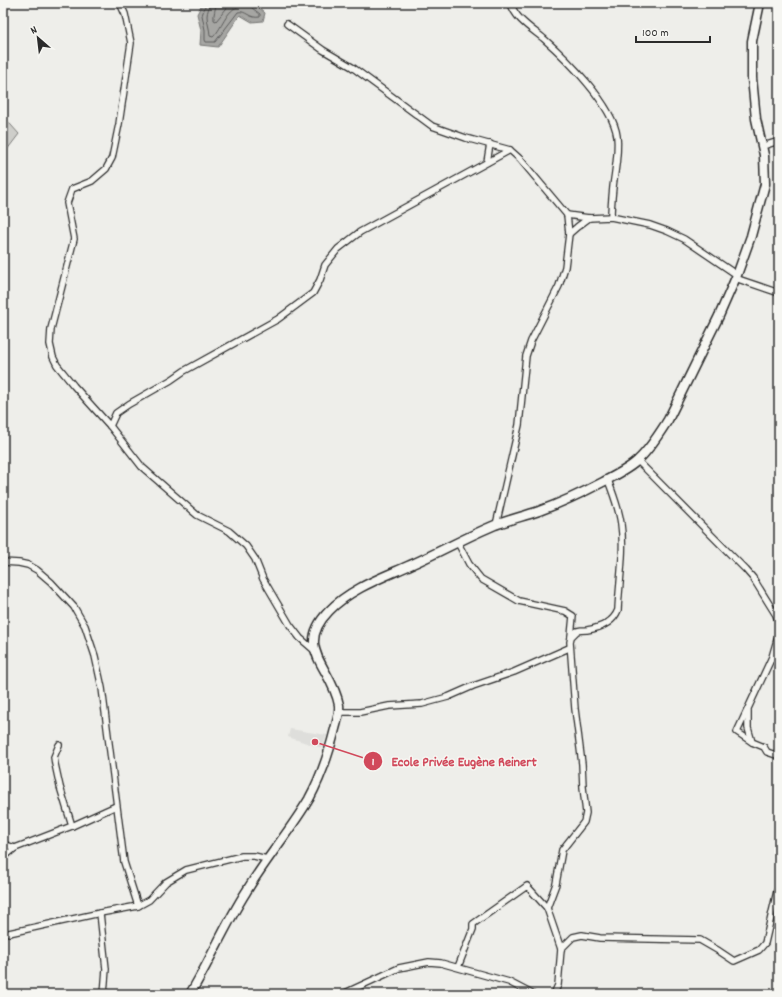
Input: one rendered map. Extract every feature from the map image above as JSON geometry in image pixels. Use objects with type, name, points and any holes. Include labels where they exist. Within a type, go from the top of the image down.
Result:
[{"type":"street","points":[[120,3],[125,14],[131,43],[119,124],[112,158],[106,170],[92,181],[72,189],[67,203],[74,239],[51,329],[50,344],[53,357],[57,365],[110,426],[142,467],[197,515],[229,531],[246,546],[255,559],[264,579],[290,625],[300,638],[315,651]]},
{"type":"street","points":[[511,3],[516,15],[566,60],[597,96],[611,116],[616,128],[617,145],[617,160],[611,217]]},
{"type":"street","points":[[190,994],[231,916],[267,859],[301,812],[317,783],[330,746],[339,712],[339,705],[334,688],[315,651],[313,642],[320,624],[328,612],[340,601],[369,584],[496,525],[563,502],[608,480],[638,461],[659,434],[678,402],[736,277],[751,236],[765,184],[763,146],[756,119],[752,78],[752,41],[760,3]]},
{"type":"street","points":[[287,24],[323,50],[352,66],[432,126],[466,138],[510,150],[520,159],[567,215],[569,234],[565,267],[559,286],[531,341],[526,356],[518,425],[496,525]]},
{"type":"street","points":[[763,146],[779,141]]},
{"type":"street","points":[[487,162],[490,144]]},
{"type":"street","points":[[110,426],[116,413],[129,404],[184,371],[278,319],[313,292],[320,280],[325,265],[338,249],[360,232],[510,150]]},
{"type":"street","points":[[567,215],[589,218],[611,217],[650,225],[667,231],[684,239],[736,277],[779,293]]},
{"type":"street","points":[[569,234],[589,218]]},
{"type":"street","points":[[638,461],[746,570],[753,578],[779,622]]},
{"type":"street","points":[[571,637],[577,631],[594,628],[611,621],[615,617],[618,610],[622,525],[617,504],[608,480]]},
{"type":"street","points":[[458,543],[469,564],[481,579],[519,601],[565,611],[573,616],[569,648],[586,813],[584,822],[562,850],[556,884],[548,908]]},
{"type":"street","points":[[3,562],[28,565],[38,570],[74,608],[85,626],[95,656],[102,688],[124,862],[138,906]]},
{"type":"street","points":[[779,633],[772,657],[737,732],[752,742],[764,746],[767,752],[779,756]]},
{"type":"street","points":[[339,712],[360,712],[389,706],[422,704],[448,697],[514,672],[569,648]]},
{"type":"street","points":[[748,711],[748,728],[752,742]]},
{"type":"street","points":[[59,745],[54,757],[55,764],[60,787],[72,826]]},
{"type":"street","points":[[3,858],[15,848],[72,826],[116,806]]},
{"type":"street","points":[[3,844],[15,848]]},
{"type":"street","points":[[8,933],[138,906],[149,900],[166,882],[174,876],[186,870],[242,856],[254,856],[267,859]]},
{"type":"street","points":[[458,968],[473,929],[473,924],[527,886],[548,908],[561,949],[558,985],[554,994]]},
{"type":"street","points":[[561,949],[573,937],[582,936],[600,938],[700,940],[734,961],[759,950],[765,943],[777,891],[779,889]]},
{"type":"street","points":[[100,914],[106,969],[104,994]]},
{"type":"street","points":[[343,994],[384,974],[410,965],[429,962],[441,963],[509,982],[532,994]]},
{"type":"shaded area","points":[[3,116],[19,134],[3,155]]},
{"type":"shaded area","points":[[290,729],[327,735],[322,748],[288,737]]},
{"type":"water","points":[[199,3],[254,3],[265,13],[263,21],[252,22],[240,15],[218,47],[200,45],[201,30],[197,14],[201,6]]},
{"type":"place","name":"Ecole Privée Eugène Reinert","points":[[315,742]]}]
